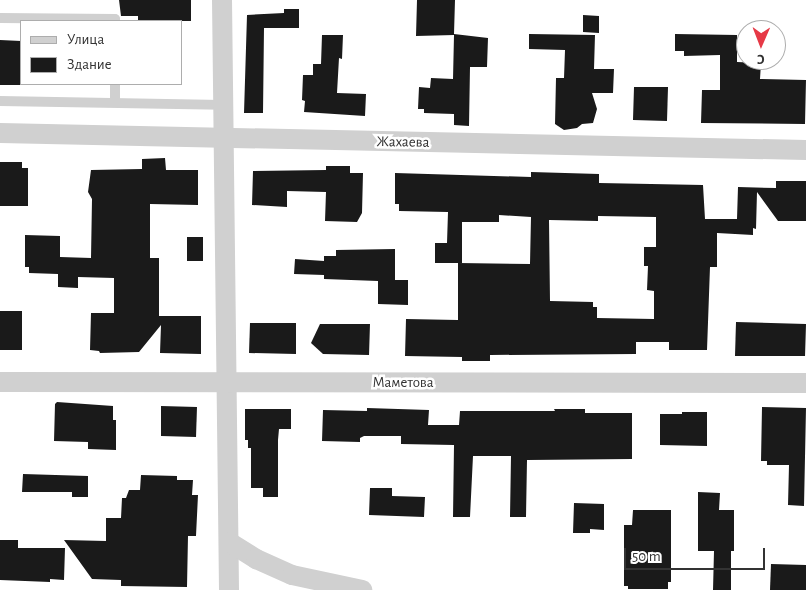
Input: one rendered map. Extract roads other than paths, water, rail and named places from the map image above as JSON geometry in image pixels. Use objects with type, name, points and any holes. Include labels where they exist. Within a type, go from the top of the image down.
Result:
[{"type":"street","points":[[222,0],[229,590]]},
{"type":"street","name":"Жахаева","points":[[0,133],[806,150]]},
{"type":"street","name":"Маметова","points":[[0,382],[806,384]]},
{"type":"street","points":[[229,542],[256,559],[292,574],[362,590]]},
{"type":"lane","points":[[0,18],[115,20]]},
{"type":"lane","points":[[115,85],[115,102]]},
{"type":"lane","points":[[0,101],[222,105]]}]
